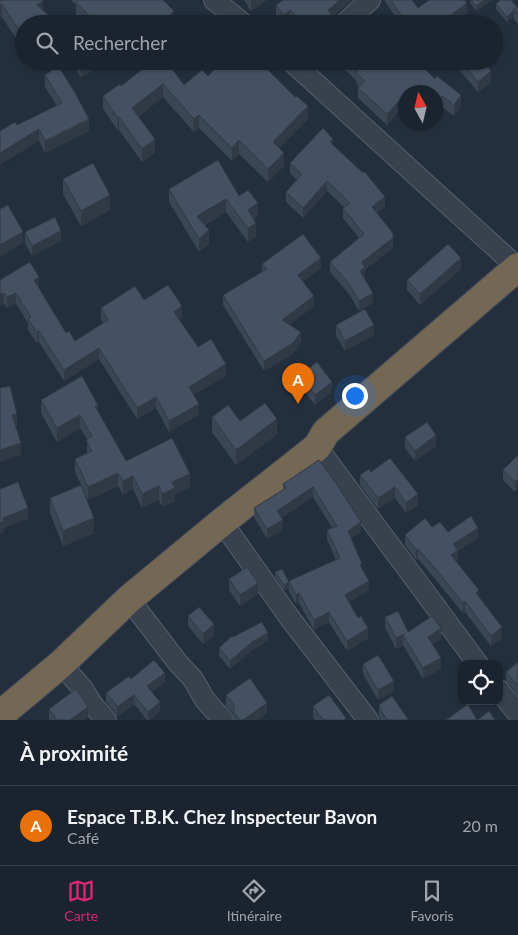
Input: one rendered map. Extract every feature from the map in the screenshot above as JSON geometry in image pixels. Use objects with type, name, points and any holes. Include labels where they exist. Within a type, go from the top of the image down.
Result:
[{"type":"highway","points":[[0,715],[61,664],[129,599],[317,447],[326,432],[518,268]]},
{"type":"street","points":[[214,0],[233,15]]},
{"type":"street","points":[[354,15],[370,0]]},
{"type":"street","points":[[306,70],[518,268]]},
{"type":"street","points":[[317,447],[475,660]]},
{"type":"street","points":[[222,522],[289,617],[368,720]]},
{"type":"street","points":[[129,599],[178,663],[193,679],[205,700],[223,720]]},
{"type":"street","points":[[61,664],[106,720]]},
{"type":"street","points":[[503,695],[518,714]]},
{"type":"building","points":[[0,0],[43,0],[37,5],[49,15],[15,15],[15,24],[2,4],[0,6]]},
{"type":"building","points":[[78,0],[163,0],[174,11],[171,15],[88,15],[76,2]]},
{"type":"building","points":[[283,0],[340,0],[328,10],[332,15],[295,15],[290,10],[284,15],[276,5]]},
{"type":"building","points":[[391,0],[412,0],[418,8],[429,0],[465,0],[467,3],[451,15],[401,15]]},
{"type":"building","points":[[471,0],[485,0],[476,6]]},
{"type":"building","points":[[500,0],[511,0],[517,7],[507,17],[496,4]]},
{"type":"building","points":[[518,6],[518,14],[514,9]]},
{"type":"building","points":[[52,70],[61,70],[89,119],[45,141],[39,129],[0,153],[0,131],[15,122],[17,125],[62,103],[45,75]]},
{"type":"building","points":[[141,70],[173,70],[184,85],[202,70],[208,76],[214,70],[268,70],[295,97],[297,96],[308,106],[273,142],[284,153],[268,169],[239,140],[232,148],[199,115],[194,119],[163,84],[132,108],[155,139],[142,149],[103,96],[120,84],[121,86]]},
{"type":"building","points":[[357,70],[426,70],[435,79],[437,76],[461,95],[454,105],[443,97],[443,85],[398,85],[398,102],[387,114],[358,88],[365,81],[356,73]]},
{"type":"building","points":[[468,70],[490,70],[491,71],[478,82]]},
{"type":"building","points":[[323,128],[333,139],[330,142],[363,173],[364,171],[385,197],[372,207],[393,233],[393,238],[362,262],[365,267],[360,271],[373,293],[359,301],[349,284],[330,262],[364,234],[343,208],[350,203],[327,181],[303,208],[286,192],[302,174],[290,163]]},
{"type":"building","points":[[218,160],[239,196],[248,190],[258,203],[248,210],[256,223],[248,228],[226,199],[197,216],[209,230],[199,239],[169,189]]},
{"type":"building","points":[[93,163],[110,195],[81,211],[63,179]]},
{"type":"building","points":[[8,205],[23,232],[0,245],[0,209]]},
{"type":"building","points":[[55,217],[61,231],[32,246],[25,232]]},
{"type":"building","points":[[303,234],[321,258],[298,275],[314,296],[282,320],[301,332],[293,343],[264,361],[223,295],[267,269],[262,264]]},
{"type":"building","points":[[448,244],[461,258],[420,294],[407,280]]},
{"type":"building","points":[[30,262],[39,277],[34,280],[66,333],[69,331],[75,341],[108,320],[101,308],[135,286],[144,300],[168,285],[182,306],[174,312],[198,347],[211,339],[226,364],[189,387],[199,404],[169,421],[156,397],[137,408],[99,348],[64,370],[39,331],[37,332],[28,319],[31,317],[16,293],[7,297],[4,293],[0,294],[0,280]]},
{"type":"building","points":[[365,309],[374,325],[345,341],[336,325]]},
{"type":"building","points":[[317,362],[332,382],[315,395],[300,375]]},
{"type":"building","points":[[82,376],[98,405],[95,406],[126,461],[172,438],[190,474],[172,482],[175,488],[162,494],[159,486],[142,494],[133,476],[123,481],[118,473],[88,487],[75,459],[92,451],[86,440],[92,436],[80,415],[57,428],[41,400]]},
{"type":"building","points":[[10,386],[17,414],[12,415],[21,443],[0,450],[0,388]]},
{"type":"building","points":[[265,403],[277,419],[236,450],[212,417],[228,405],[240,421]]},
{"type":"building","points":[[427,422],[436,435],[415,451],[405,437]]},
{"type":"building","points":[[517,456],[518,479],[515,482],[503,470]]},
{"type":"building","points":[[390,458],[418,494],[406,503],[395,487],[378,498],[360,475],[369,469],[371,472]]},
{"type":"building","points":[[319,460],[361,522],[348,531],[362,564],[360,565],[369,581],[345,595],[358,618],[361,616],[368,628],[347,641],[329,612],[314,620],[299,593],[296,595],[289,581],[340,558],[327,530],[337,526],[313,487],[277,511],[283,520],[267,529],[254,508],[286,488],[283,484]]},
{"type":"building","points":[[18,482],[28,508],[3,518],[4,522],[0,523],[0,489]]},
{"type":"building","points":[[81,485],[94,518],[63,531],[50,498]]},
{"type":"building","points":[[471,516],[478,528],[453,544],[458,550],[451,555],[479,590],[476,593],[502,627],[491,636],[465,601],[463,603],[405,535],[425,518],[432,527],[440,522],[448,532]]},
{"type":"building","points":[[247,567],[258,583],[240,595],[229,579]]},
{"type":"building","points":[[282,569],[289,582],[284,585],[275,572]]},
{"type":"building","points":[[199,607],[214,624],[203,634],[188,616]]},
{"type":"building","points":[[398,611],[408,632],[432,616],[441,628],[428,637],[441,658],[423,668],[403,635],[405,634],[396,638],[385,617]]},
{"type":"building","points":[[262,622],[268,633],[252,642],[230,661],[219,648],[232,636]]},
{"type":"building","points":[[378,655],[394,681],[378,690],[363,664]]},
{"type":"building","points":[[154,660],[165,673],[147,686],[160,702],[148,712],[134,695],[117,707],[106,693],[129,676],[131,679]]},
{"type":"building","points":[[518,662],[518,686],[506,672]]},
{"type":"building","points":[[250,678],[267,703],[243,720],[240,720],[234,712],[232,702],[226,695]]},
{"type":"building","points":[[76,689],[88,707],[70,720],[57,720],[49,709]]},
{"type":"building","points":[[329,695],[346,718],[344,720],[323,720],[313,706]]},
{"type":"building","points":[[392,696],[408,719],[387,720],[379,705]]},
{"type":"building","points":[[469,705],[477,720],[446,720]]},
{"type":"building","points":[[489,711],[495,720],[477,720]]},
{"type":"place","name":"Espace T.B.K. Chez Inspecteur Bavon","points":[[298,404]]}]
